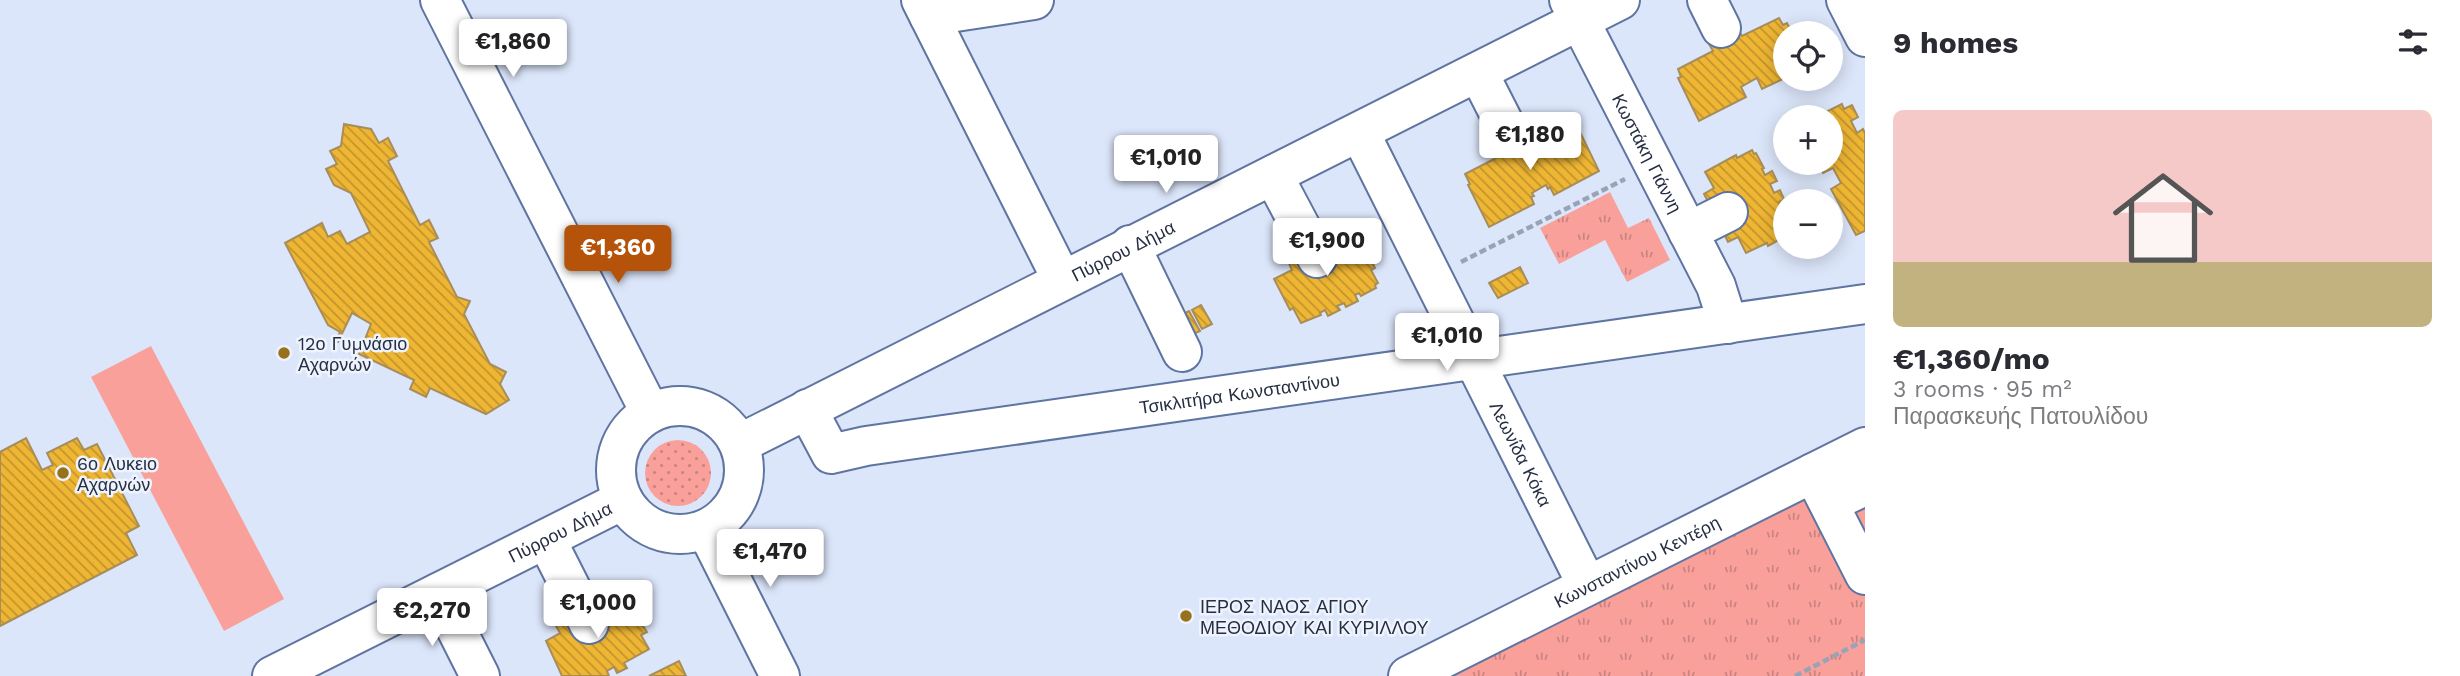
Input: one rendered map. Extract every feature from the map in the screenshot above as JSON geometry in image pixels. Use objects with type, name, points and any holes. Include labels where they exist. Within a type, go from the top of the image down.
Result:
[{"type":"street","points":[[440,0],[650,412]]},
{"type":"street","points":[[1034,0],[925,8],[1062,281]]},
{"type":"street","name":"Πύρρου Δήμα","points":[[739,444],[1478,72],[1574,10],[1620,0]]},
{"type":"street","points":[[1846,0],[1865,37]]},
{"type":"street","name":"Κωστάκη Γιάννη","points":[[1574,10],[1716,286],[1728,324]]},
{"type":"street","points":[[1478,72],[1509,133]]},
{"type":"street","name":"Λεωνίδα Κόκα","points":[[1360,133],[1587,585]]},
{"type":"street","points":[[1273,175],[1317,258]]},
{"type":"street","points":[[1688,232],[1728,212]]},
{"type":"street","points":[[1130,245],[1181,352]]},
{"type":"street","name":"Τσικλιτήρα Κωνσταντίνου","points":[[807,410],[831,454],[880,444],[1865,304]]},
{"type":"street","points":[[670,406],[701,409],[728,426],[739,444],[745,468],[741,493],[727,514],[706,529],[683,535],[659,531],[638,519],[623,500],[616,481],[616,461],[622,441],[634,425],[650,412],[670,406]]},
{"type":"street","name":"Κωνσταντίνου Κεντέρη","points":[[1408,676],[1587,585],[1821,488],[1865,447]]},
{"type":"street","points":[[1865,486],[1821,488],[1865,575]]},
{"type":"street","name":"Πύρρου Δήμα","points":[[272,676],[335,662],[438,593],[623,500]]},
{"type":"street","points":[[706,529],[773,674]]},
{"type":"street","points":[[546,539],[589,624]]},
{"type":"street","points":[[438,593],[480,676]]},
{"type":"path","points":[[1432,277],[1654,164]]},
{"type":"path","points":[[1795,676],[1865,640]]},
{"type":"green space","points":[[1610,192],[1628,228],[1649,218],[1670,260],[1627,282],[1605,240],[1559,264],[1540,228]]},
{"type":"green space","points":[[151,346],[284,599],[224,631],[91,377]]},
{"type":"green space","points":[[678,440],[691,443],[701,450],[708,460],[711,473],[708,486],[701,496],[691,503],[678,506],[665,503],[655,496],[648,486],[645,473],[648,460],[655,450],[665,443]]},
{"type":"green space","points":[[1865,466],[1865,676],[1447,676]]},
{"type":"building","points":[[1779,18],[1781,21],[1773,21],[1773,84],[1762,89],[1757,78],[1741,87],[1746,97],[1699,121],[1678,78],[1681,77],[1678,69],[1713,51],[1709,44],[1738,29],[1742,36]]},
{"type":"building","points":[[1852,105],[1858,117],[1851,121],[1857,133],[1863,129],[1865,133],[1865,231],[1856,235],[1843,211],[1843,189],[1831,189],[1841,183],[1837,175],[1843,175],[1843,106],[1844,109]]},
{"type":"building","points":[[1569,122],[1573,131],[1578,128],[1599,171],[1554,195],[1546,185],[1532,193],[1534,204],[1489,227],[1465,174],[1504,154],[1502,149],[1530,134],[1533,140]]},
{"type":"building","points":[[344,124],[371,129],[379,143],[388,138],[397,156],[388,161],[420,225],[429,220],[438,238],[429,242],[457,297],[470,301],[464,314],[490,364],[506,372],[500,384],[509,400],[486,414],[430,388],[426,397],[410,389],[414,380],[359,354],[371,324],[352,313],[338,342],[336,341],[340,332],[328,325],[285,243],[322,223],[328,237],[340,231],[347,244],[370,232],[351,193],[334,185],[326,169],[337,164],[330,151],[341,146]]},
{"type":"building","points":[[1752,150],[1764,168],[1762,169],[1765,175],[1772,171],[1777,181],[1770,184],[1773,191],[1773,243],[1768,246],[1767,243],[1746,253],[1738,237],[1728,242],[1704,194],[1714,188],[1705,172],[1736,155],[1737,158]]},
{"type":"building","points":[[1335,234],[1341,245],[1359,236],[1375,268],[1371,270],[1378,283],[1376,288],[1361,296],[1359,293],[1355,295],[1358,301],[1346,307],[1344,303],[1337,306],[1340,310],[1328,316],[1325,310],[1321,315],[1301,323],[1293,308],[1290,310],[1274,279],[1292,270],[1287,259]]},
{"type":"building","points":[[1520,267],[1528,283],[1498,298],[1489,283]]},
{"type":"building","points":[[1201,305],[1212,324],[1202,329],[1192,310]]},
{"type":"building","points":[[1189,311],[1200,331],[1191,335],[1181,315]]},
{"type":"building","points":[[26,438],[42,470],[53,465],[47,453],[77,438],[84,450],[97,444],[139,526],[126,533],[137,555],[0,626],[0,452]]},
{"type":"building","points":[[610,597],[616,607],[626,601],[647,632],[641,635],[649,649],[624,663],[627,668],[617,673],[614,667],[607,671],[609,676],[562,676],[546,641],[560,633],[555,624]]},
{"type":"building","points":[[679,661],[686,676],[649,676]]},
{"type":"place","name":"12ο Γυμνάσιο Αχαρνών","points":[[284,353]]},
{"type":"place","name":"6ο Λυκειο Αχαρνών","points":[[63,473]]},
{"type":"place","name":"ΙΕΡΟΣ ΝΑΟΣ ΑΓΙΟΥ ΜΕΘΟΔΙΟΥ ΚΑΙ ΚΥΡΙΛΛΟΥ","points":[[1186,616]]}]
